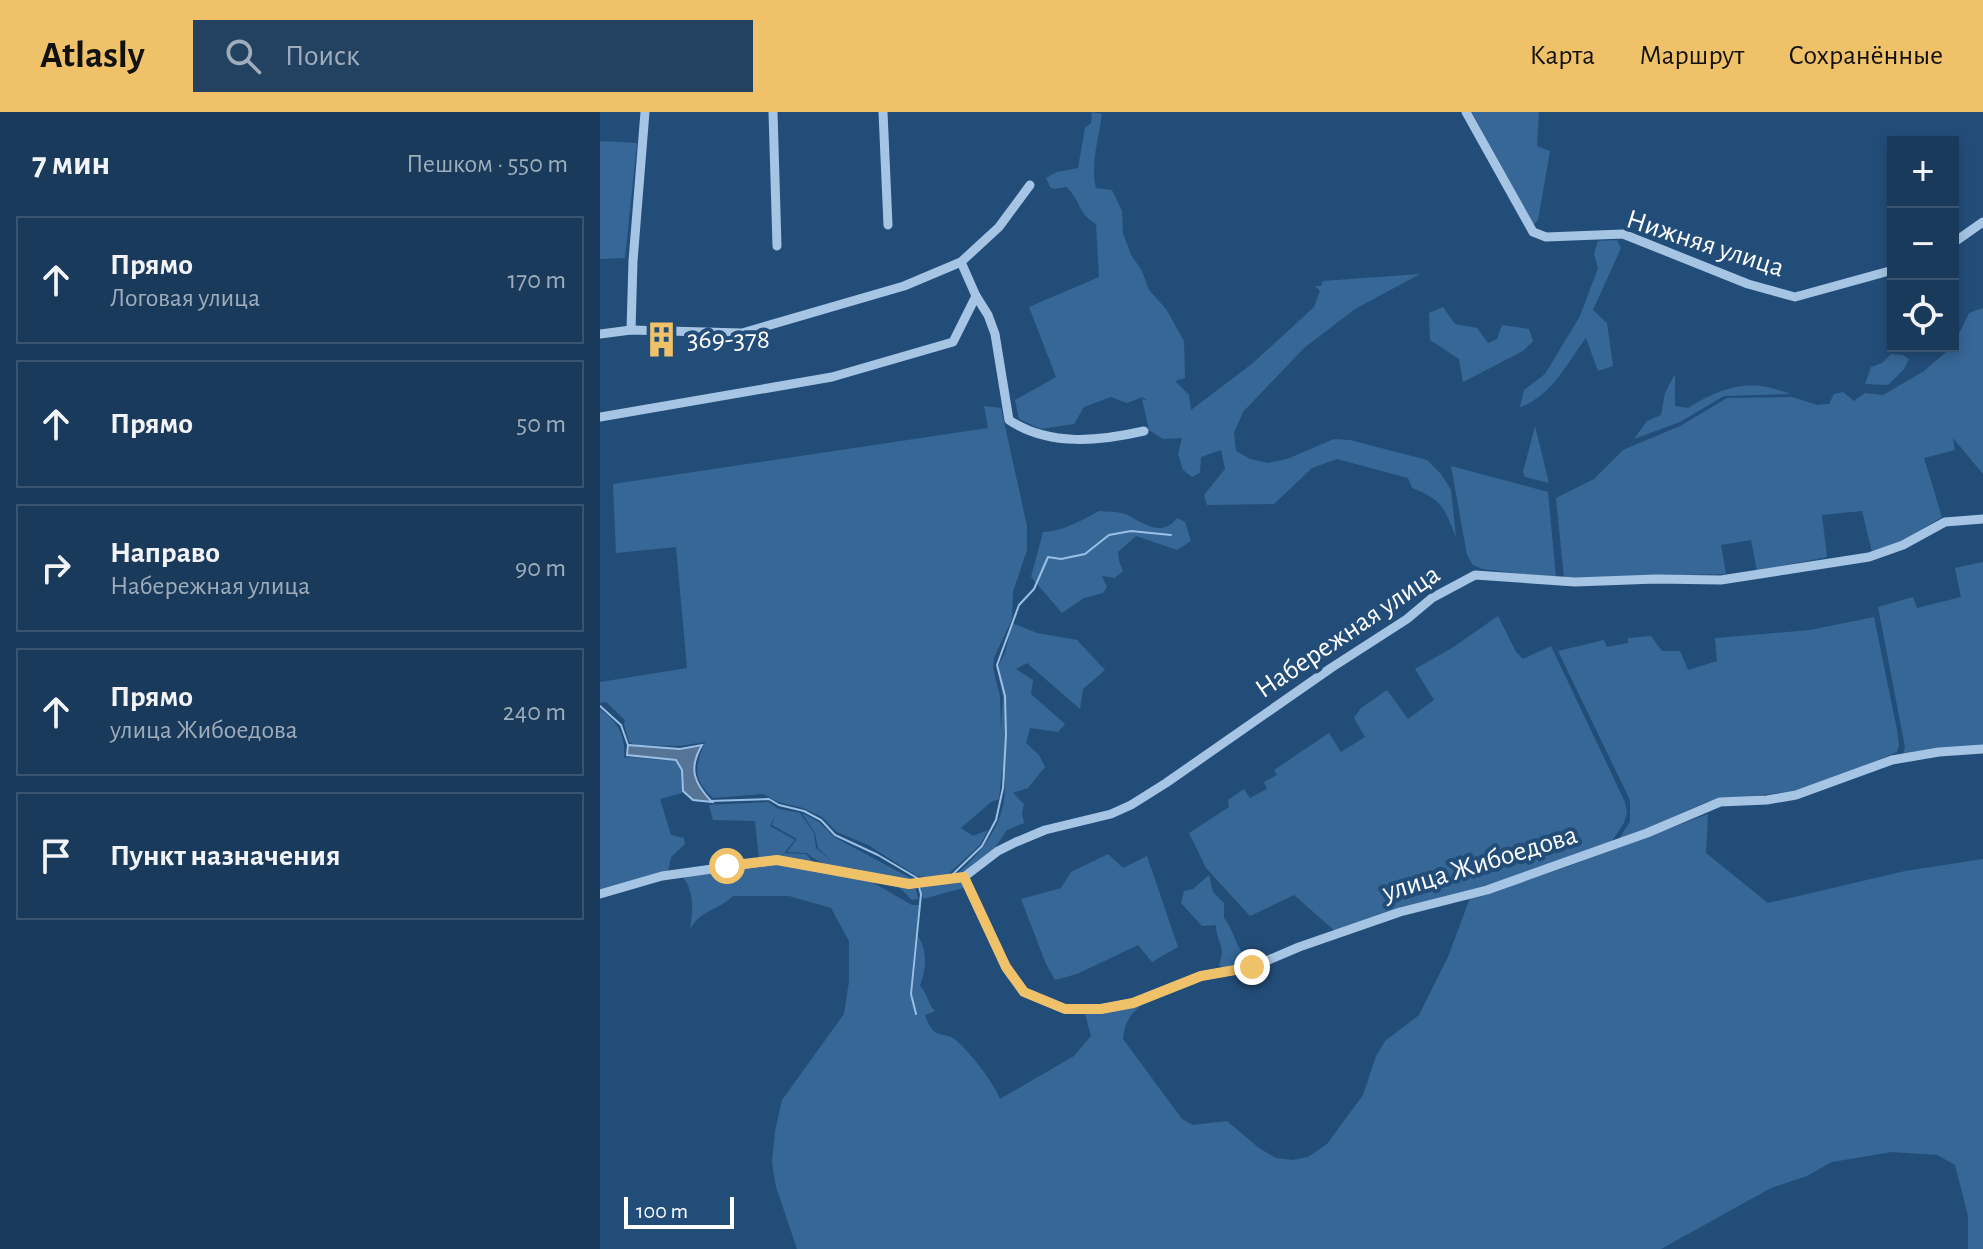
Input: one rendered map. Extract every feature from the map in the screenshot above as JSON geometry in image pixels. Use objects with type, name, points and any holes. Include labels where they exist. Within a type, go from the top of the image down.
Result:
[{"type":"street","points":[[631,330],[633,261],[645,112]]},
{"type":"street","points":[[773,112],[777,246]]},
{"type":"street","points":[[883,112],[888,225]]},
{"type":"street","name":"Нижняя улица","points":[[1466,112],[1533,232],[1546,237],[1623,234],[1748,284],[1795,297],[1887,272]]},
{"type":"street","points":[[600,334],[631,330],[742,333],[904,286],[961,262],[999,227],[1030,185]]},
{"type":"street","points":[[1959,239],[1983,222]]},
{"type":"street","points":[[961,262],[995,334],[1009,420],[1043,435],[1068,439],[1104,440],[1144,431]]},
{"type":"street","points":[[600,417],[832,377],[953,342],[976,296]]},
{"type":"street","name":"Набережная улица","points":[[960,877],[1016,842],[1045,830],[1111,814],[1131,805],[1407,619],[1432,598],[1475,575],[1575,582],[1721,580],[1869,557],[1903,545],[1945,522],[1983,519]]},
{"type":"street","name":"улица Жибоедова","points":[[960,877],[1006,967],[1024,992],[1065,1009],[1101,1009],[1133,1003],[1201,976],[1252,967],[1400,912],[1487,890],[1647,833],[1720,802],[1796,795],[1892,760],[1983,749]]},
{"type":"street","points":[[600,894],[662,876],[777,860],[909,884],[960,877]]},
{"type":"shaded area","points":[[1092,112],[1102,114],[1094,160],[1096,188],[1112,190],[1122,211],[1123,233],[1131,255],[1142,271],[1149,290],[1166,309],[1184,341],[1185,378],[1175,381],[1189,395],[1191,410],[1253,363],[1314,307],[1320,291],[1315,286],[1321,286],[1323,281],[1420,274],[1355,309],[1304,348],[1243,412],[1234,433],[1236,451],[1250,459],[1268,463],[1287,459],[1334,439],[1350,440],[1427,460],[1451,490],[1456,537],[1441,506],[1412,488],[1408,478],[1337,459],[1312,468],[1274,504],[1207,505],[1204,495],[1225,469],[1221,450],[1201,457],[1200,473],[1192,477],[1183,470],[1178,454],[1182,438],[1163,439],[1149,430],[1142,399],[1148,401],[1142,397],[1127,403],[1111,397],[1084,407],[1074,424],[1041,429],[1019,419],[1015,400],[1056,377],[1029,307],[1099,277],[1096,224],[1085,215],[1066,187],[1054,189],[1046,178],[1057,172],[1078,168],[1085,128],[1091,123]]},
{"type":"shaded area","points":[[1472,112],[1539,112],[1537,146],[1550,151],[1538,220],[1533,225]]},
{"type":"shaded area","points":[[600,141],[637,143],[625,258],[600,259]]},
{"type":"shaded area","points":[[1617,240],[1621,248],[1593,310],[1607,323],[1613,366],[1598,371],[1586,338],[1541,396],[1520,407],[1524,390],[1545,374],[1580,316],[1598,268],[1594,254],[1598,241]]},
{"type":"shaded area","points":[[1443,307],[1455,324],[1477,328],[1488,343],[1497,339],[1502,325],[1529,329],[1533,341],[1523,351],[1463,382],[1459,359],[1430,340],[1429,313]]},
{"type":"shaded area","points":[[1983,308],[1983,474],[1953,438],[1955,450],[1924,458],[1942,517],[1900,543],[1872,552],[1862,511],[1822,515],[1827,557],[1757,571],[1751,540],[1721,545],[1726,574],[1564,578],[1556,498],[1594,479],[1623,450],[1680,426],[1727,398],[1792,397],[1817,405],[1829,404],[1834,394],[1843,392],[1854,401],[1865,393],[1883,395],[1924,371],[1946,352],[1959,352],[1959,334],[1969,313]]},
{"type":"shaded area","points":[[1891,354],[1909,359],[1904,369],[1888,385],[1865,384],[1871,367],[1882,363]]},
{"type":"shaded area","points":[[1675,374],[1675,406],[1688,408],[1714,394],[1738,387],[1762,386],[1790,394],[1724,396],[1680,422],[1634,439],[1647,421],[1661,415],[1665,393]]},
{"type":"shaded area","points":[[984,406],[1001,408],[1027,526],[1027,550],[1013,592],[1012,619],[994,658],[1001,730],[1003,697],[997,668],[1005,653],[1012,623],[1037,633],[1077,640],[1105,670],[1083,689],[1080,709],[1027,663],[1016,669],[1033,680],[1031,694],[1065,724],[1058,732],[1030,728],[1026,743],[1039,755],[1045,767],[1028,788],[1013,793],[1024,804],[1024,823],[1007,830],[992,852],[965,879],[963,888],[923,899],[919,880],[946,883],[971,861],[992,834],[1004,803],[1002,770],[999,799],[991,802],[961,828],[973,836],[988,830],[980,845],[943,879],[917,876],[868,845],[837,832],[822,817],[803,808],[778,802],[763,794],[713,798],[701,785],[697,772],[705,742],[680,746],[636,745],[629,742],[625,720],[606,702],[600,703],[600,682],[687,668],[676,547],[616,553],[613,484],[988,428]]},
{"type":"shaded area","points":[[1535,426],[1549,483],[1525,477],[1523,472]]},
{"type":"shaded area","points":[[1451,466],[1548,492],[1556,578],[1482,569],[1473,565],[1467,555]]},
{"type":"shaded area","points":[[1099,511],[1122,513],[1158,528],[1171,524],[1177,518],[1185,522],[1191,541],[1177,550],[1136,536],[1118,552],[1123,571],[1115,578],[1102,576],[1107,587],[1103,593],[1084,598],[1062,613],[1031,577],[1043,532],[1064,528]]},
{"type":"shaded area","points":[[1983,562],[1983,746],[1903,755],[1905,747],[1878,607],[1913,597],[1917,608],[1961,597],[1955,568]]},
{"type":"shaded area","points":[[1498,616],[1516,652],[1523,659],[1551,646],[1625,802],[1627,813],[1624,823],[1610,844],[1480,889],[1335,931],[1294,895],[1250,916],[1206,868],[1189,833],[1229,807],[1228,800],[1244,789],[1250,798],[1267,789],[1264,782],[1277,775],[1274,770],[1329,733],[1341,752],[1365,737],[1354,718],[1361,708],[1387,690],[1408,719],[1434,700],[1415,669]]},
{"type":"shaded area","points":[[1874,617],[1897,730],[1897,752],[1841,776],[1793,791],[1707,802],[1618,841],[1630,821],[1630,800],[1558,651],[1604,640],[1607,647],[1628,643],[1628,638],[1651,636],[1662,651],[1680,651],[1688,670],[1717,661],[1715,638],[1810,630]]},
{"type":"shaded area","points":[[600,709],[619,730],[624,758],[675,761],[681,770],[682,793],[660,799],[671,835],[684,838],[685,844],[671,857],[668,871],[600,889]]},
{"type":"shaded area","points":[[628,745],[680,749],[702,745],[695,761],[695,775],[712,802],[693,800],[683,791],[682,770],[676,760],[627,755]]},
{"type":"shaded area","points":[[768,802],[779,809],[800,813],[814,833],[816,848],[833,862],[818,848],[815,833],[802,813],[819,822],[834,837],[914,880],[918,899],[912,900],[898,886],[868,872],[822,863],[807,853],[787,852],[797,839],[772,825],[775,816],[770,826],[795,840],[784,853],[806,854],[816,865],[759,859],[755,821],[713,820],[709,805]]},
{"type":"shaded area","points":[[1708,814],[1706,853],[1768,903],[1905,871],[1983,859],[1983,1249],[1968,1249],[1968,1216],[1955,1165],[1937,1155],[1892,1152],[1832,1162],[1807,1176],[1771,1188],[1661,1249],[797,1249],[776,1187],[772,1163],[775,1131],[782,1100],[844,1014],[849,981],[849,941],[831,908],[789,896],[733,896],[704,914],[690,930],[691,894],[681,875],[777,862],[863,877],[912,905],[919,905],[910,993],[916,1015],[912,994],[918,936],[925,960],[920,986],[935,1011],[925,1015],[929,1024],[936,1033],[953,1038],[963,1047],[988,1077],[1000,1099],[1074,1056],[1091,1036],[1085,1014],[1142,1005],[1128,1020],[1123,1039],[1182,1119],[1193,1125],[1227,1121],[1259,1148],[1276,1158],[1293,1160],[1308,1157],[1327,1144],[1363,1095],[1376,1056],[1385,1041],[1419,1015],[1448,957],[1470,898],[1567,867]]},
{"type":"shaded area","points":[[1108,854],[1123,868],[1147,856],[1178,947],[1152,962],[1138,945],[1077,974],[1055,980],[1021,899],[1061,888],[1071,872]]},
{"type":"shaded area","points":[[1209,875],[1213,892],[1224,903],[1224,918],[1243,954],[1239,965],[1224,968],[1219,965],[1222,948],[1216,925],[1202,926],[1181,903],[1184,891],[1193,889]]},
{"type":"waterway","points":[[953,874],[982,846],[996,820],[1003,788],[1006,735],[1005,696],[997,665],[1019,605],[1034,589],[1048,557],[1061,559],[1085,554],[1109,535],[1131,531],[1171,535]]},
{"type":"waterway","points":[[600,706],[621,725],[628,745]]},
{"type":"waterway","points":[[710,801],[769,799],[779,805],[804,811],[821,820],[835,835],[917,878]]},
{"type":"waterway","points":[[916,1014],[911,994],[921,894],[919,887]]},
{"type":"place","name":"369-378","points":[[661,340]]},
{"type":"route","points":[[727,866],[777,860],[909,884],[964,877],[1006,967],[1024,992],[1065,1009],[1101,1009],[1133,1003],[1201,976],[1252,967]]}]
